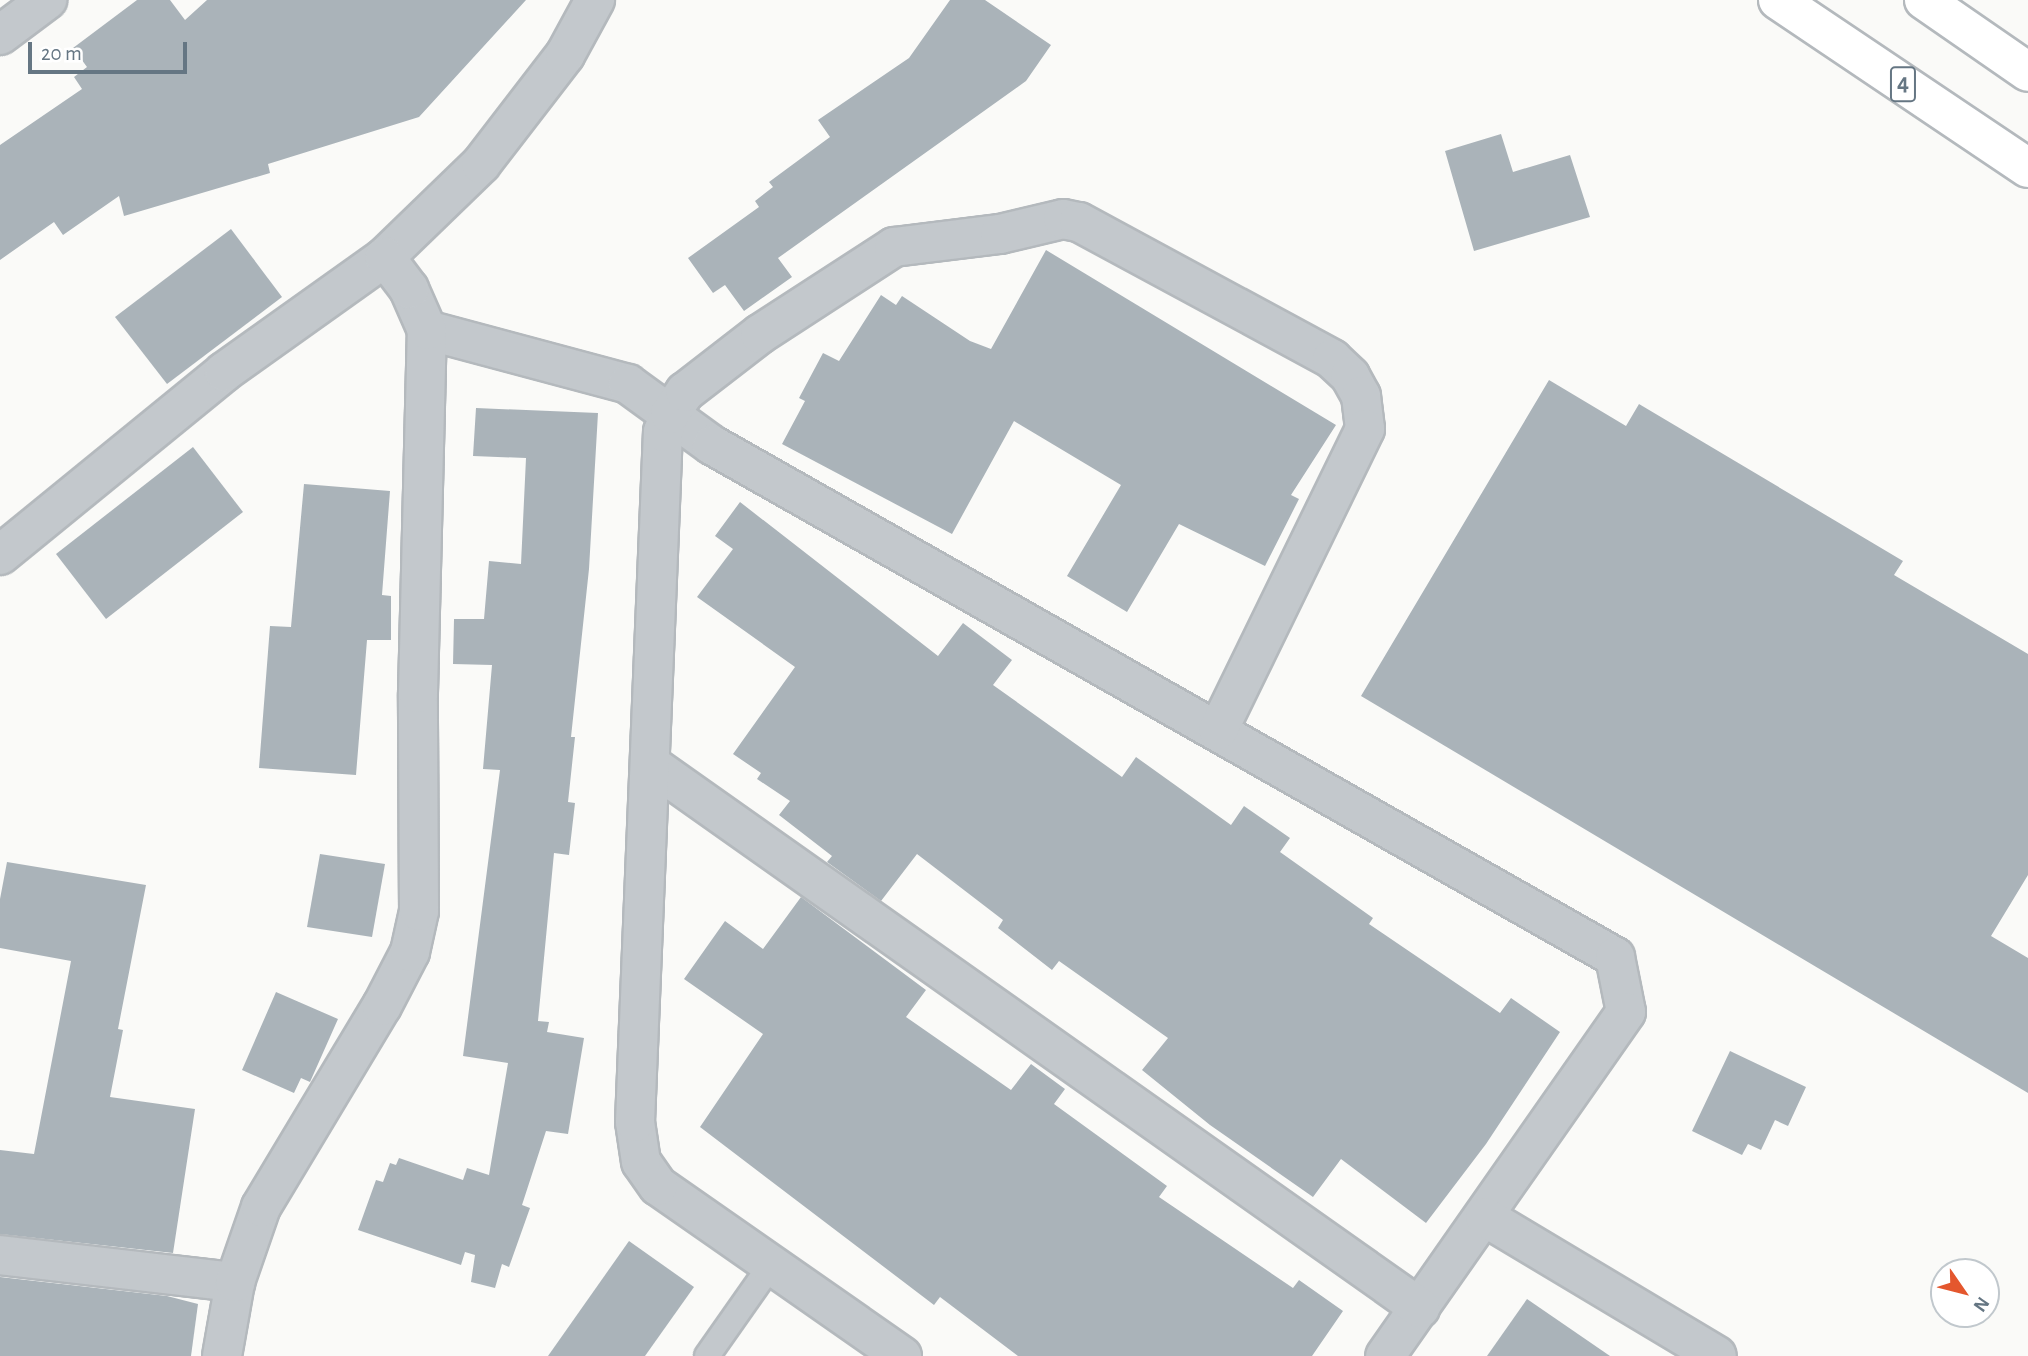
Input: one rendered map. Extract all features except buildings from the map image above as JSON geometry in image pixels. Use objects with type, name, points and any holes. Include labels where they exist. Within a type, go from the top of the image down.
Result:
[{"type":"highway","name":"4","points":[[1778,0],[2028,168]]},
{"type":"highway","points":[[1924,0],[2028,72]]},
{"type":"street","points":[[0,36],[47,0]]},
{"type":"street","points":[[0,555],[224,372],[385,257],[481,164],[565,55],[595,0]]},
{"type":"street","points":[[902,1356],[658,1186],[641,1162],[635,1122],[663,432],[670,414],[685,392],[760,334],[894,247],[1000,234],[1063,219],[1079,222],[1332,359],[1350,376],[1361,396],[1365,429],[1218,730]]},
{"type":"street","points":[[222,1356],[235,1282],[261,1206],[331,1098],[382,1006],[410,952],[419,911],[418,692],[427,330],[410,289],[385,257]]},
{"type":"street","points":[[427,330],[628,384],[712,444],[1615,957],[1626,1012],[1485,1217],[1385,1356]]},
{"type":"street","points":[[650,764],[1420,1308]]},
{"type":"street","points":[[1485,1217],[1717,1356]]},
{"type":"street","points":[[0,1255],[235,1282]]},
{"type":"lane","points":[[707,1356],[771,1265]]}]
